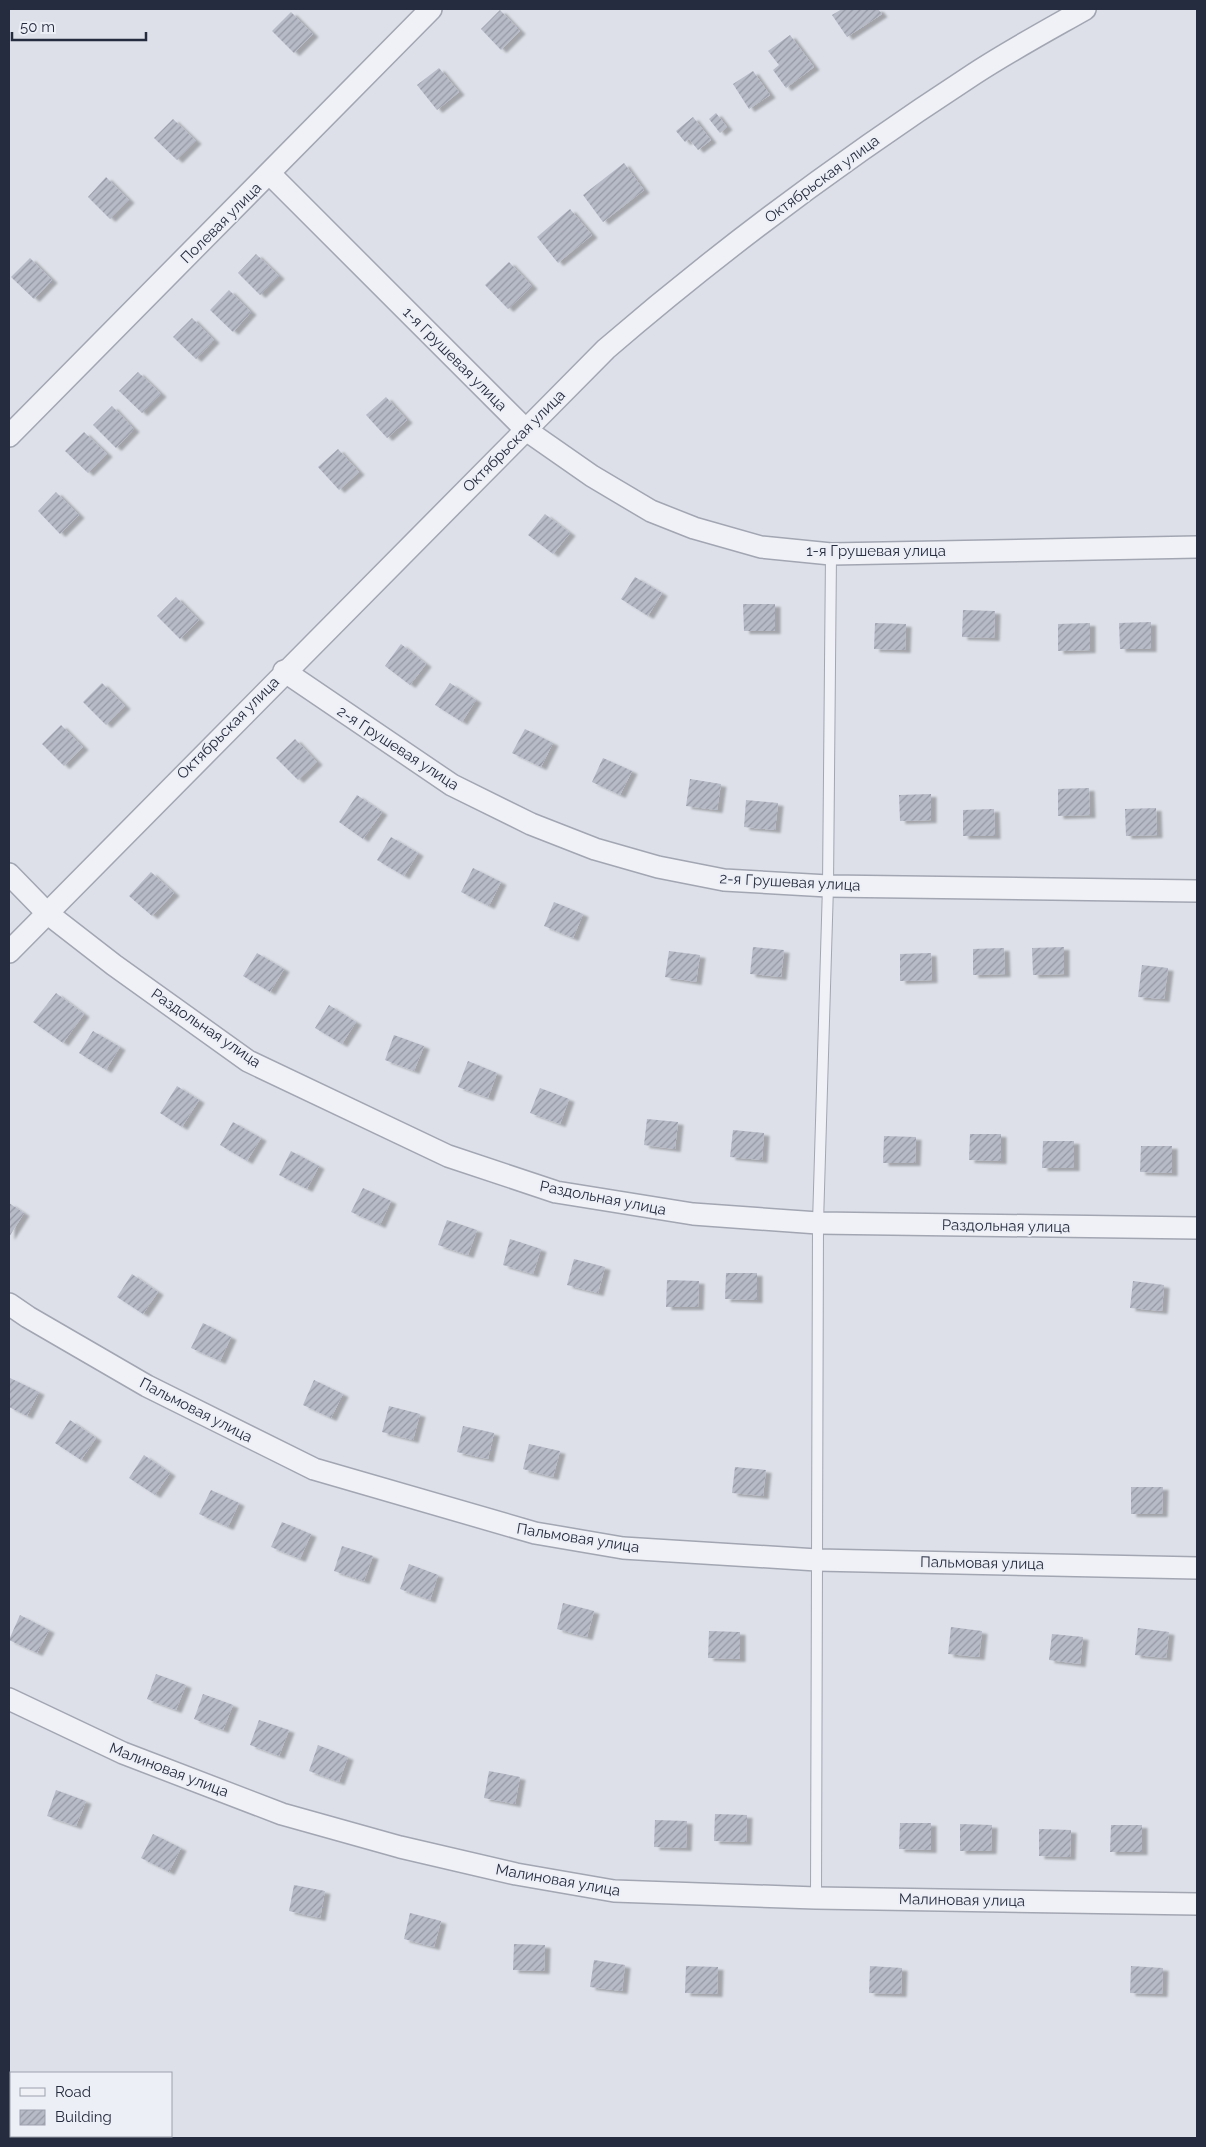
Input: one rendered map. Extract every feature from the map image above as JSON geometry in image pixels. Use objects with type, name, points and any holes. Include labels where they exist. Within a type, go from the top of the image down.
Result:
[{"type":"street","name":"Полевая улица","points":[[9,436],[431,9]]},
{"type":"street","name":"Октябрьская улица","points":[[9,952],[284,671],[606,349],[671,293],[764,220],[865,148],[975,73],[1085,9]]},
{"type":"street","name":"1-я Грушевая улица","points":[[270,174],[526,430],[592,476],[651,511],[694,528],[761,547],[831,554],[1197,547]]},
{"type":"street","name":"2-я Грушевая улица","points":[[284,671],[452,785],[540,828],[595,849],[658,867],[724,880],[828,886],[1197,892]]},
{"type":"street","name":"Раздольная улица","points":[[9,874],[47,913],[114,965],[248,1060],[448,1156],[556,1192],[693,1214],[818,1224],[1197,1228]]},
{"type":"street","name":"Пальмовая улица","points":[[9,1304],[147,1386],[314,1469],[535,1533],[623,1548],[817,1560],[1197,1568]]},
{"type":"street","name":"Малиновая улица","points":[[9,1699],[123,1753],[282,1814],[400,1847],[516,1874],[614,1891],[816,1898],[1197,1904]]},
{"type":"lane","points":[[816,1898],[818,1224],[828,886],[831,554]]},
{"type":"building","points":[[842,9],[878,9],[882,14],[847,37],[832,15]]},
{"type":"building","points":[[500,10],[520,31],[501,50],[481,29]]},
{"type":"building","points":[[291,12],[313,34],[294,53],[272,31]]},
{"type":"building","points":[[790,35],[814,67],[786,88],[773,70],[779,65],[768,51]]},
{"type":"building","points":[[439,68],[459,92],[437,110],[417,85]]},
{"type":"building","points":[[753,71],[770,95],[749,109],[733,84]]},
{"type":"building","points":[[716,113],[727,127],[720,133],[709,119]]},
{"type":"building","points":[[693,117],[711,140],[698,150],[689,139],[685,142],[676,131]]},
{"type":"building","points":[[173,119],[196,141],[177,160],[154,138]]},
{"type":"building","points":[[624,163],[644,190],[603,222],[583,195]]},
{"type":"building","points":[[106,177],[129,200],[110,219],[88,197]]},
{"type":"building","points":[[570,209],[592,235],[558,263],[537,237]]},
{"type":"building","points":[[256,254],[279,276],[260,295],[238,273]]},
{"type":"building","points":[[30,258],[52,280],[34,299],[11,277]]},
{"type":"building","points":[[509,262],[532,286],[508,309],[485,285]]},
{"type":"building","points":[[229,290],[251,312],[233,332],[210,310]]},
{"type":"building","points":[[192,318],[214,340],[196,359],[173,337]]},
{"type":"building","points":[[138,372],[161,394],[142,413],[119,391]]},
{"type":"building","points":[[386,397],[407,420],[387,438],[366,415]]},
{"type":"building","points":[[112,406],[134,429],[116,448],[93,425]]},
{"type":"building","points":[[84,432],[107,454],[88,473],[65,451]]},
{"type":"building","points":[[338,449],[359,472],[339,490],[318,467]]},
{"type":"building","points":[[56,492],[79,515],[60,534],[38,511]]},
{"type":"building","points":[[545,514],[570,533],[553,554],[528,535]]},
{"type":"building","points":[[635,577],[662,593],[648,616],[621,599]]},
{"type":"building","points":[[176,597],[199,620],[180,639],[157,616]]},
{"type":"building","points":[[743,604],[775,604],[775,631],[744,631]]},
{"type":"building","points":[[963,610],[995,611],[994,638],[962,637]]},
{"type":"building","points":[[1151,622],[1151,649],[1120,649],[1119,623]]},
{"type":"building","points":[[875,623],[906,624],[905,650],[874,649]]},
{"type":"building","points":[[1090,623],[1090,650],[1058,651],[1058,624]]},
{"type":"building","points":[[401,644],[426,664],[410,685],[385,666]]},
{"type":"building","points":[[102,683],[125,706],[106,725],[83,702]]},
{"type":"building","points":[[450,683],[476,700],[462,722],[435,705]]},
{"type":"building","points":[[61,725],[83,747],[64,766],[42,744]]},
{"type":"building","points":[[525,729],[553,743],[541,767],[512,753]]},
{"type":"building","points":[[295,739],[317,762],[298,780],[276,758]]},
{"type":"building","points":[[603,758],[632,771],[620,795],[592,782]]},
{"type":"building","points":[[690,779],[721,784],[717,810],[686,806]]},
{"type":"building","points":[[1089,788],[1090,815],[1058,816],[1058,789]]},
{"type":"building","points":[[931,794],[931,820],[900,821],[899,795]]},
{"type":"building","points":[[357,795],[382,812],[363,839],[339,822]]},
{"type":"building","points":[[746,800],[778,803],[775,830],[744,827]]},
{"type":"building","points":[[1156,808],[1157,835],[1126,836],[1125,809]]},
{"type":"building","points":[[994,809],[995,836],[963,836],[963,810]]},
{"type":"building","points":[[391,837],[418,853],[404,876],[377,860]]},
{"type":"building","points":[[473,868],[501,882],[489,906],[461,892]]},
{"type":"building","points":[[151,872],[174,893],[152,916],[129,896]]},
{"type":"building","points":[[554,902],[583,914],[573,938],[544,926]]},
{"type":"building","points":[[753,947],[784,950],[781,977],[750,974]]},
{"type":"building","points":[[1064,947],[1064,974],[1033,975],[1032,948]]},
{"type":"building","points":[[1004,948],[1005,974],[973,975],[973,949]]},
{"type":"building","points":[[669,951],[700,955],[696,982],[665,977]]},
{"type":"building","points":[[257,953],[284,969],[270,992],[243,976]]},
{"type":"building","points":[[931,953],[932,980],[900,981],[900,954]]},
{"type":"building","points":[[1142,965],[1168,968],[1164,999],[1138,997]]},
{"type":"building","points":[[56,993],[84,1014],[63,1043],[33,1022]]},
{"type":"building","points":[[329,1005],[356,1022],[342,1044],[315,1028]]},
{"type":"building","points":[[93,1031],[120,1047],[106,1070],[79,1053]]},
{"type":"building","points":[[394,1035],[424,1046],[414,1071],[385,1060]]},
{"type":"building","points":[[468,1061],[497,1073],[488,1098],[458,1087]]},
{"type":"building","points":[[177,1086],[199,1100],[182,1127],[160,1113]]},
{"type":"building","points":[[540,1088],[569,1099],[560,1124],[530,1113]]},
{"type":"building","points":[[647,1119],[678,1122],[675,1149],[644,1145]]},
{"type":"building","points":[[233,1122],[261,1138],[247,1161],[220,1145]]},
{"type":"building","points":[[733,1130],[764,1133],[762,1160],[730,1157]]},
{"type":"building","points":[[970,1134],[1001,1134],[1001,1161],[969,1160]]},
{"type":"building","points":[[884,1136],[916,1137],[915,1163],[883,1163]]},
{"type":"building","points":[[1043,1141],[1074,1141],[1074,1168],[1042,1168]]},
{"type":"building","points":[[1141,1146],[1172,1146],[1172,1173],[1140,1172]]},
{"type":"building","points":[[291,1151],[319,1166],[307,1189],[279,1175]]},
{"type":"building","points":[[363,1188],[391,1201],[380,1225],[351,1212]]},
{"type":"building","points":[[9,1203],[24,1213],[9,1237]]},
{"type":"building","points":[[447,1220],[477,1230],[468,1255],[438,1245]]},
{"type":"building","points":[[510,1239],[541,1249],[533,1274],[503,1265]]},
{"type":"building","points":[[574,1259],[605,1267],[598,1293],[567,1285]]},
{"type":"building","points":[[726,1273],[757,1273],[757,1300],[725,1299]]},
{"type":"building","points":[[132,1274],[158,1292],[143,1314],[117,1297]]},
{"type":"building","points":[[667,1280],[699,1281],[698,1307],[666,1307]]},
{"type":"building","points":[[1133,1281],[1164,1285],[1162,1311],[1130,1308]]},
{"type":"building","points":[[203,1323],[231,1337],[220,1361],[191,1348]]},
{"type":"building","points":[[10,1378],[39,1392],[27,1416],[9,1407]]},
{"type":"building","points":[[314,1380],[343,1394],[331,1418],[303,1405]]},
{"type":"building","points":[[389,1406],[420,1414],[413,1440],[382,1432]]},
{"type":"building","points":[[70,1420],[96,1438],[81,1460],[55,1443]]},
{"type":"building","points":[[463,1426],[494,1433],[488,1459],[457,1452]]},
{"type":"building","points":[[529,1444],[560,1451],[553,1477],[523,1469]]},
{"type":"building","points":[[144,1455],[170,1473],[155,1495],[129,1478]]},
{"type":"building","points":[[735,1467],[766,1470],[763,1496],[732,1493]]},
{"type":"building","points":[[1131,1487],[1163,1487],[1162,1514],[1131,1514]]},
{"type":"building","points":[[211,1490],[239,1503],[228,1527],[199,1514]]},
{"type":"building","points":[[282,1522],[311,1534],[300,1559],[271,1547]]},
{"type":"building","points":[[342,1546],[373,1556],[364,1581],[334,1571]]},
{"type":"building","points":[[409,1564],[438,1575],[430,1600],[400,1589]]},
{"type":"building","points":[[563,1603],[594,1611],[587,1637],[557,1629]]},
{"type":"building","points":[[20,1615],[49,1630],[37,1653],[9,1640]]},
{"type":"building","points":[[951,1627],[982,1631],[979,1657],[948,1654]]},
{"type":"building","points":[[1138,1628],[1169,1632],[1166,1658],[1135,1655]]},
{"type":"building","points":[[709,1631],[740,1632],[740,1659],[708,1658]]},
{"type":"building","points":[[1052,1634],[1083,1637],[1080,1664],[1049,1660]]},
{"type":"building","points":[[156,1674],[186,1685],[176,1710],[147,1699]]},
{"type":"building","points":[[203,1694],[233,1705],[223,1730],[194,1719]]},
{"type":"building","points":[[259,1720],[289,1730],[279,1756],[250,1745]]},
{"type":"building","points":[[318,1745],[348,1757],[339,1782],[309,1771]]},
{"type":"building","points":[[489,1771],[520,1777],[515,1804],[484,1798]]},
{"type":"building","points":[[56,1790],[86,1801],[76,1826],[47,1816]]},
{"type":"building","points":[[715,1814],[747,1815],[746,1842],[714,1841]]},
{"type":"building","points":[[655,1820],[687,1821],[686,1848],[654,1847]]},
{"type":"building","points":[[900,1823],[931,1823],[931,1850],[899,1849]]},
{"type":"building","points":[[960,1824],[992,1825],[991,1851],[960,1851]]},
{"type":"building","points":[[1111,1825],[1142,1825],[1142,1852],[1110,1852]]},
{"type":"building","points":[[1039,1829],[1071,1830],[1070,1857],[1039,1856]]},
{"type":"building","points":[[153,1834],[181,1848],[169,1872],[141,1858]]},
{"type":"building","points":[[294,1885],[325,1891],[320,1918],[289,1911]]},
{"type":"building","points":[[410,1913],[441,1921],[434,1947],[404,1939]]},
{"type":"building","points":[[514,1944],[545,1945],[544,1971],[513,1970]]},
{"type":"building","points":[[594,1960],[625,1965],[622,1991],[590,1987]]},
{"type":"building","points":[[686,1966],[718,1967],[717,1994],[685,1993]]},
{"type":"building","points":[[870,1966],[902,1968],[901,1994],[869,1993]]},
{"type":"building","points":[[1131,1966],[1163,1968],[1162,1994],[1130,1993]]}]
